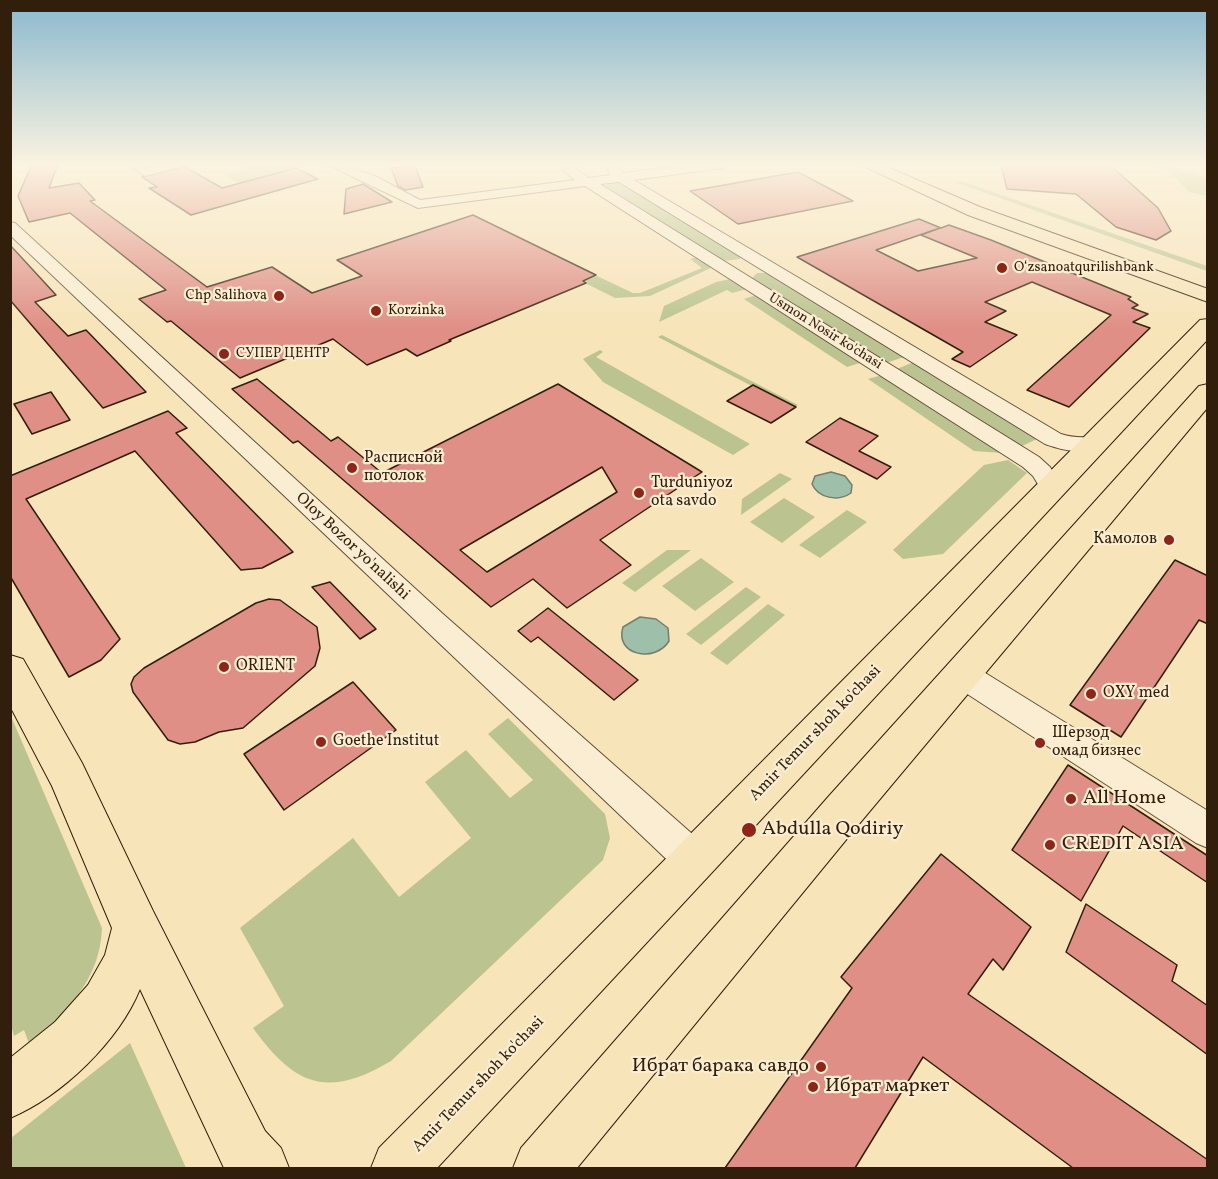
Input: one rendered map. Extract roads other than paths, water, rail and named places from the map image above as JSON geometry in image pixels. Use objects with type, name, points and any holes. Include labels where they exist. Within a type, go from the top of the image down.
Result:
[{"type":"main road","points":[[996,219],[1208,296]]},
{"type":"main road","points":[[1033,219],[1208,281]]},
{"type":"main road","name":"Amir Temur shoh ko'chasi","points":[[398,1166],[1208,325]]},
{"type":"main road","points":[[1137,399],[1196,404]]},
{"type":"main road","points":[[541,1168],[844,810],[1196,404]]},
{"type":"main road","points":[[10,670],[68,776],[136,928],[245,1151],[261,1168]]},
{"type":"main road","points":[[10,1090],[53,1059],[97,1015],[119,984],[126,969],[136,928]]},
{"type":"street","name":"Usmon Nosir ko'chasi","points":[[646,219],[1031,462],[1042,472],[1052,489]]},
{"type":"street","name":"Usmon Nosir ko'chasi","points":[[691,219],[760,263],[1053,439],[1074,445],[1094,444]]},
{"type":"street","name":"Oloy Bozor yo'nalishi","points":[[13,228],[440,628],[694,860]]},
{"type":"street","points":[[730,272],[760,263]]},
{"type":"street","points":[[963,675],[1208,831]]},
{"type":"place","name":"Oʻzsanoatqurilishbank","points":[[1002,268]]},
{"type":"place","name":"Chp Salihova","points":[[279,296]]},
{"type":"place","name":"Korzinka","points":[[376,311]]},
{"type":"place","name":"СУПЕР ЦЕНТР","points":[[224,354]]},
{"type":"place","name":"Расписной потолок","points":[[352,468]]},
{"type":"place","name":"Turduniyoz ota savdo","points":[[639,493]]},
{"type":"place","name":"Камолов","points":[[1169,540]]},
{"type":"place","name":"ORIENT","points":[[224,667]]},
{"type":"place","name":"OXY med","points":[[1091,694]]},
{"type":"place","name":"Goethe Institut","points":[[321,742]]},
{"type":"place","name":"Шерзод омад бизнес","points":[[1040,743]]},
{"type":"place","name":"All Home","points":[[1071,799]]},
{"type":"place","name":"Abdulla Qodiriy","points":[[749,830]]},
{"type":"place","name":"CREDIT ASIA","points":[[1050,845]]},
{"type":"place","name":"Ибрат барака савдо","points":[[821,1067]]},
{"type":"place","name":"Ибрат маркет","points":[[813,1087]]}]
